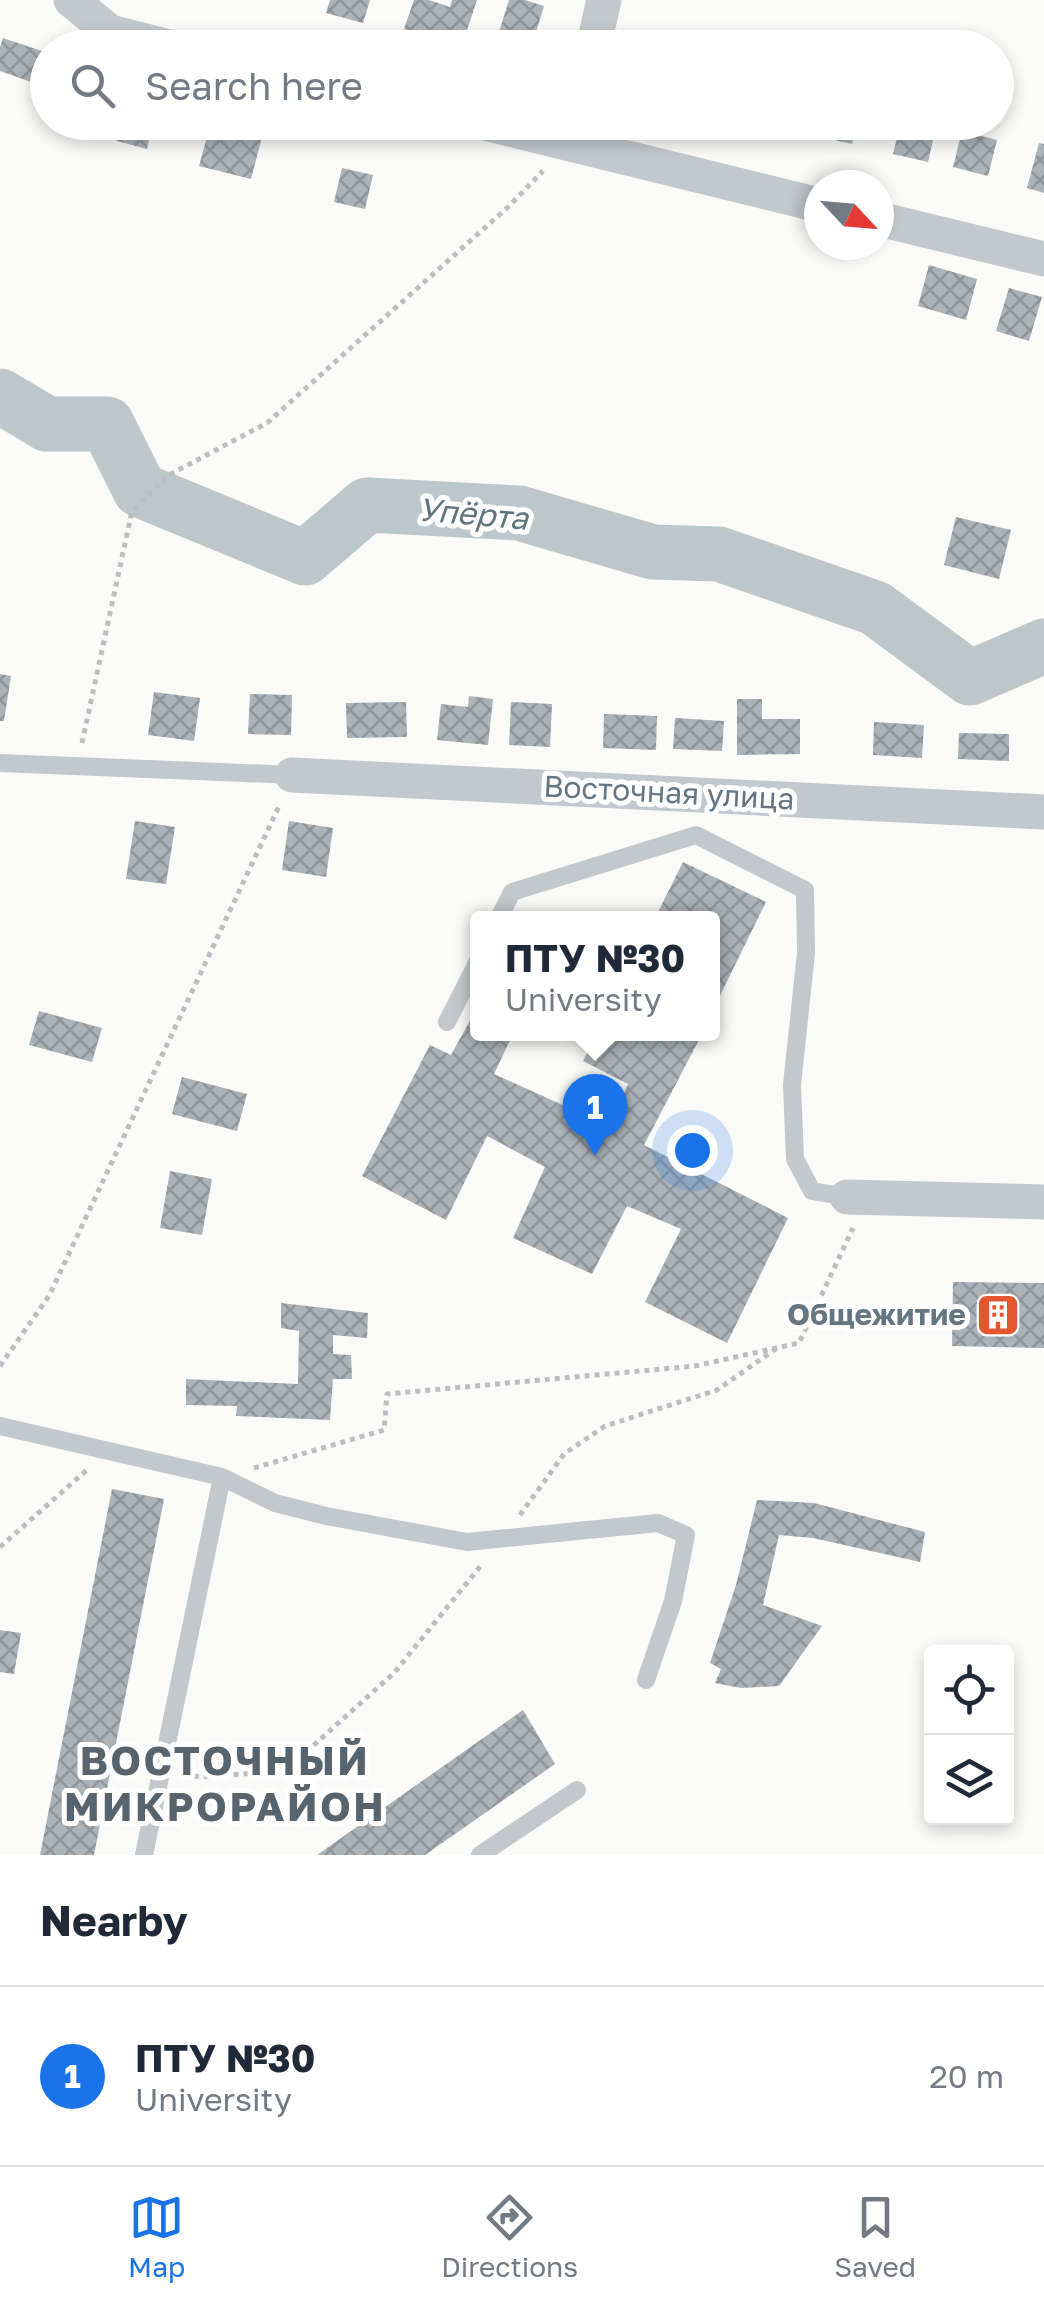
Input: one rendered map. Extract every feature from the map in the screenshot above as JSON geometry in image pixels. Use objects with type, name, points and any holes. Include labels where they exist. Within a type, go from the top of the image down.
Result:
[{"type":"street","points":[[71,0],[108,30]]},
{"type":"street","points":[[597,30],[604,0]]},
{"type":"street","points":[[596,140],[804,201]]},
{"type":"street","points":[[894,223],[1044,260]]},
{"type":"street","name":"Восточная улица","points":[[292,775],[1044,812]]},
{"type":"street","points":[[857,1197],[1044,1202]]},
{"type":"lane","points":[[0,763],[292,775]]},
{"type":"lane","points":[[502,911],[512,892],[696,834],[805,890],[806,953],[792,1086],[795,1160],[812,1191],[857,1197]]},
{"type":"lane","points":[[447,1022],[470,977]]},
{"type":"lane","points":[[0,1426],[222,1477],[276,1503],[326,1516],[467,1542],[658,1523],[686,1535],[673,1601],[646,1680]]},
{"type":"lane","points":[[144,1855],[222,1477]]},
{"type":"lane","points":[[480,1855],[576,1790]]},
{"type":"path","points":[[77,766],[132,510],[167,476],[267,423],[508,207],[566,140]]},
{"type":"path","points":[[0,1366],[49,1296],[292,775]]},
{"type":"path","points":[[222,1477],[384,1430],[387,1394],[695,1366],[798,1343],[857,1197]]},
{"type":"path","points":[[162,1770],[201,1778],[285,1771],[394,1672],[504,1538],[564,1454],[605,1426],[716,1390],[777,1348]]},
{"type":"path","points":[[0,1546],[108,1451]]},
{"type":"building","points":[[330,0],[370,0],[363,23],[326,13]]},
{"type":"building","points":[[414,0],[450,7],[452,0],[477,0],[467,30],[404,29]]},
{"type":"building","points":[[509,0],[544,6],[537,30],[500,30]]},
{"type":"building","points":[[3,38],[30,47],[30,82],[0,71]]},
{"type":"building","points":[[117,140],[149,140],[147,149]]},
{"type":"building","points":[[206,140],[261,140],[251,179],[199,166]]},
{"type":"building","points":[[896,140],[933,140],[928,162],[893,154]]},
{"type":"building","points":[[960,140],[997,140],[988,176],[953,167]]},
{"type":"building","points":[[1039,143],[1044,144],[1044,193],[1027,188]]},
{"type":"building","points":[[342,168],[373,175],[365,209],[334,202]]},
{"type":"building","points":[[929,265],[977,279],[966,320],[918,306]]},
{"type":"building","points":[[1009,288],[1042,297],[1029,341],[996,331]]},
{"type":"building","points":[[956,517],[1011,530],[999,579],[944,565]]},
{"type":"building","points":[[0,674],[11,676],[4,721],[0,721]]},
{"type":"building","points":[[154,692],[200,698],[194,741],[148,735]]},
{"type":"building","points":[[250,694],[292,695],[291,735],[248,734]]},
{"type":"building","points":[[469,696],[493,699],[488,745],[437,740],[441,704],[468,707]]},
{"type":"building","points":[[737,699],[762,699],[762,719],[800,719],[800,754],[737,755]]},
{"type":"building","points":[[406,702],[407,737],[347,738],[346,703]]},
{"type":"building","points":[[511,702],[552,704],[550,747],[509,745]]},
{"type":"building","points":[[604,714],[657,716],[656,750],[603,748]]},
{"type":"building","points":[[675,718],[724,721],[722,751],[673,749]]},
{"type":"building","points":[[874,722],[924,725],[922,758],[873,755]]},
{"type":"building","points":[[959,733],[1009,734],[1009,761],[958,759]]},
{"type":"building","points":[[135,821],[175,827],[166,884],[126,879]]},
{"type":"building","points":[[289,821],[333,828],[326,877],[282,870]]},
{"type":"building","points":[[683,862],[766,902],[720,996],[720,911],[658,911]]},
{"type":"building","points":[[39,1011],[102,1028],[92,1062],[29,1045]]},
{"type":"building","points":[[470,1021],[470,1041],[510,1041],[494,1074],[609,1126],[628,1084],[583,1061],[593,1041],[698,1041],[644,1145],[788,1218],[727,1343],[645,1302],[681,1229],[627,1206],[592,1274],[513,1238],[545,1167],[487,1136],[446,1220],[362,1176],[430,1045],[451,1055]]},
{"type":"building","points":[[182,1077],[247,1094],[237,1131],[172,1114]]},
{"type":"building","points":[[170,1171],[212,1179],[202,1235],[160,1228]]},
{"type":"building","name":"Общежитие","points":[[953,1282],[1044,1283],[1044,1348],[952,1346]]},
{"type":"building","points":[[281,1303],[368,1313],[367,1338],[333,1335],[333,1354],[351,1355],[352,1379],[333,1379],[330,1420],[236,1416],[237,1406],[186,1405],[186,1379],[298,1384],[299,1331],[281,1328]]},
{"type":"building","points":[[112,1489],[164,1499],[94,1855],[40,1855]]},
{"type":"building","points":[[757,1500],[814,1503],[925,1532],[920,1562],[813,1538],[779,1535],[763,1605],[822,1626],[779,1686],[741,1688],[715,1683],[721,1669],[710,1663],[736,1585]]},
{"type":"building","points":[[0,1630],[21,1633],[14,1674],[0,1672]]},
{"type":"building","points":[[523,1710],[555,1764],[425,1855],[317,1855]]},
{"type":"waterway","name":"Упёрта","points":[[0,396],[47,424],[107,424],[140,490],[305,558],[367,505],[519,513],[653,552],[719,554],[875,608],[970,678],[1044,646]]},
{"type":"place","name":"ПТУ №30","points":[[595,1156]]},
{"type":"place","name":"Общежитие","points":[[998,1315]]},
{"type":"district","name":"ВОСТОЧНЫЙ МИКРОРАЙОН","points":[[225,1784]]}]
